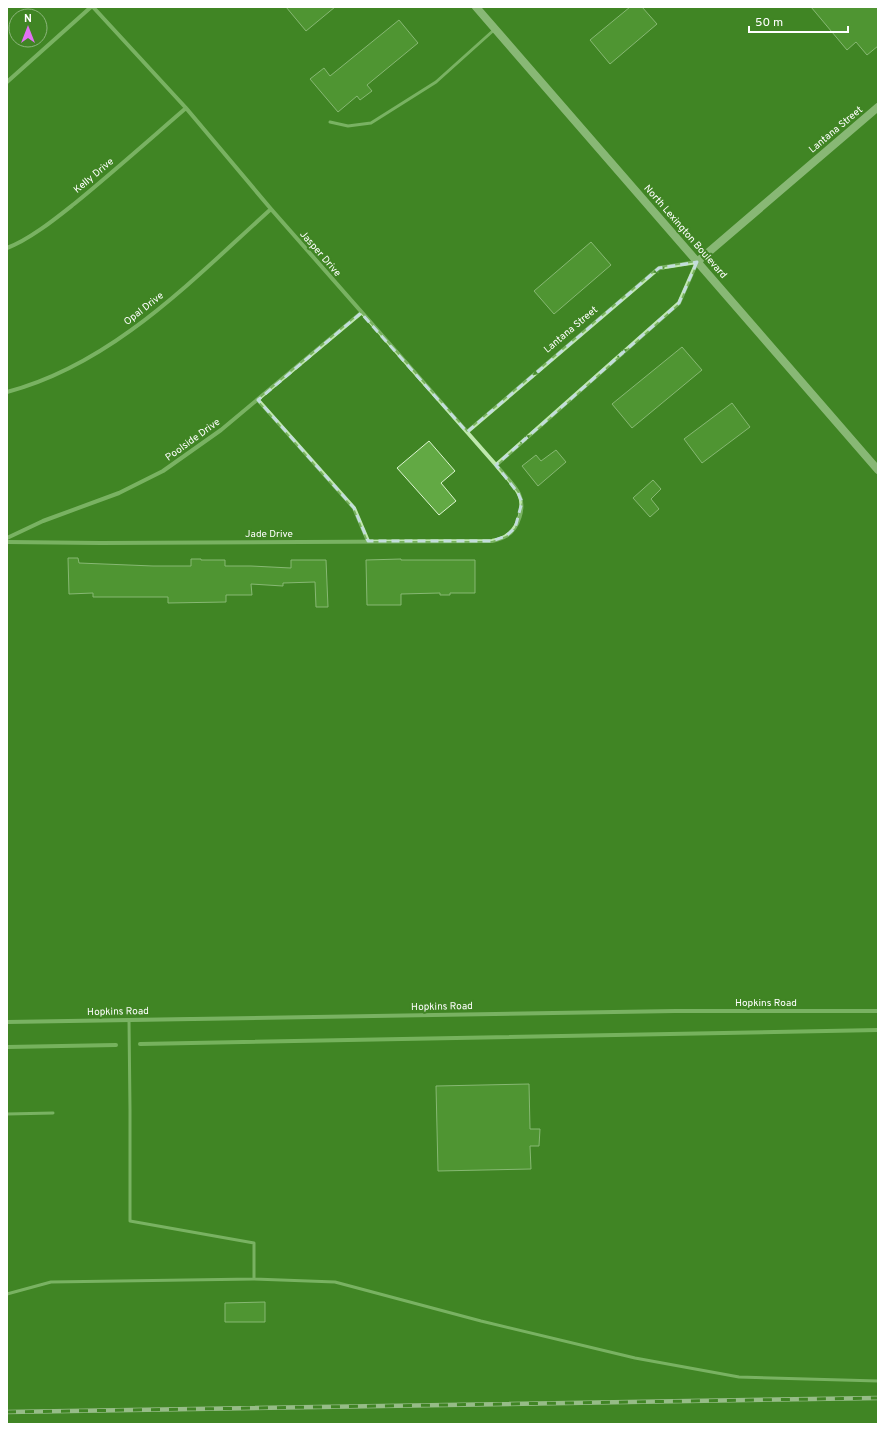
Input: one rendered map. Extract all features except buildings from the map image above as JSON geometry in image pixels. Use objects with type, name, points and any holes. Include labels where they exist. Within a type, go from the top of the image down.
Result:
[{"type":"street","name":"Jasper Drive","points":[[7,82],[92,7],[186,108],[361,313],[496,465],[518,492],[522,502],[520,517]]},
{"type":"street","name":"North Lexington Boulevard","points":[[476,7],[878,470]]},
{"type":"street","name":"Lantana Street","points":[[496,465],[679,303],[697,262],[878,107]]},
{"type":"street","name":"Kelly Drive","points":[[7,248],[15,245],[54,220],[186,108]]},
{"type":"street","name":"Opal Drive","points":[[7,392],[60,373],[107,347],[161,307],[271,209]]},
{"type":"street","name":"Lantana Street","points":[[466,432],[659,268],[697,262]]},
{"type":"street","name":"Poolside Drive","points":[[7,538],[43,521],[119,493],[164,471],[221,430],[361,313]]},
{"type":"street","points":[[258,400],[354,508],[368,541]]},
{"type":"street","name":"Jade Drive","points":[[7,542],[492,541],[506,536],[514,528],[520,517]]},
{"type":"street","name":"Hopkins Road","points":[[7,1022],[675,1011],[878,1011]]},
{"type":"lane","points":[[330,122],[348,126],[371,123],[436,82],[495,29]]},
{"type":"lane","points":[[129,1020],[130,1221],[254,1243],[254,1279]]},
{"type":"lane","points":[[7,1114],[53,1113]]},
{"type":"lane","points":[[7,1294],[51,1282],[254,1279],[335,1282],[481,1321],[635,1358],[738,1376],[878,1381]]},
{"type":"highlighted area","points":[[697,262],[679,303],[496,465],[518,493],[522,502],[515,528],[506,536],[492,541],[368,541],[354,508],[258,400],[361,313],[467,432],[659,268]]},
{"type":"waterway","points":[[140,1044],[878,1030]]},
{"type":"waterway","points":[[7,1047],[116,1045]]},
{"type":"railway","points":[[7,1412],[878,1398]]}]
